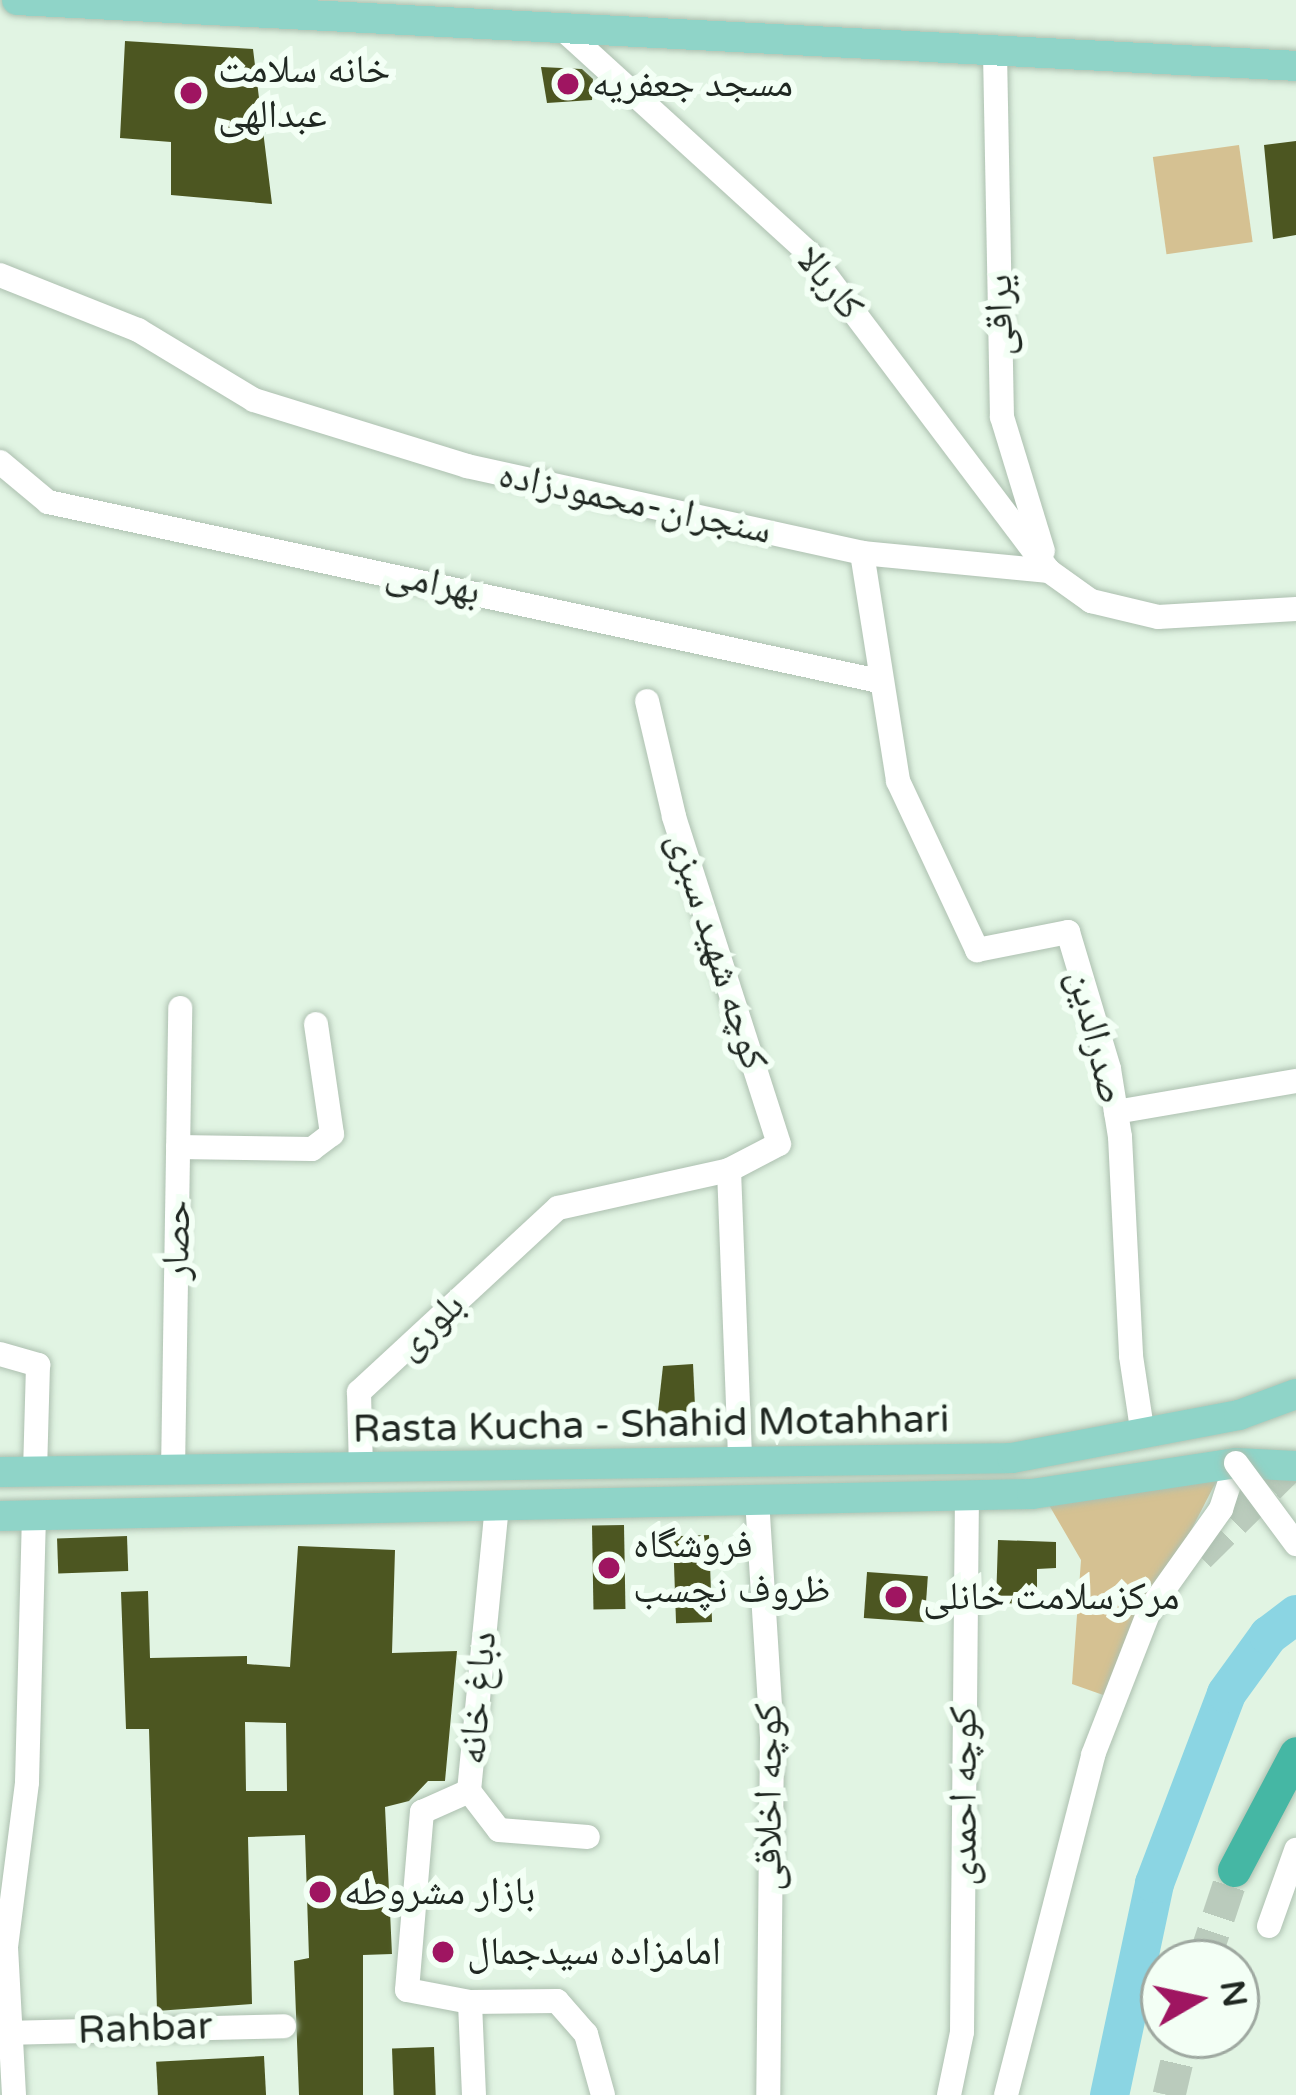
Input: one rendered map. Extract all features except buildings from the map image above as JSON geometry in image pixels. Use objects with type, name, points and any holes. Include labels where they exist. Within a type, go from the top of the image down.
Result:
[{"type":"highway","points":[[1234,1870],[1296,1753]]},
{"type":"main road","points":[[17,0],[265,9],[567,34],[1296,66]]},
{"type":"main road","name":"Rasta Kucha - Shahid Motahhari","points":[[0,1472],[1001,1458],[1226,1418],[1296,1394]]},
{"type":"main road","points":[[1226,1418],[1253,1436],[1236,1463]]},
{"type":"main road","points":[[1143,1435],[1149,1479]]},
{"type":"main road","points":[[1001,1458],[1003,1495]]},
{"type":"main road","name":"Rasta Kucha - Shahid Motahhari","points":[[0,1516],[1003,1495],[1149,1479],[1236,1463],[1296,1466]]},
{"type":"main road","points":[[34,1516],[35,1472]]},
{"type":"street","points":[[429,0],[451,28]]},
{"type":"street","name":"کاربالا","points":[[567,34],[810,254],[1049,571]]},
{"type":"street","name":"یراقی","points":[[995,52],[1002,417],[1049,571]]},
{"type":"street","points":[[0,304],[7,278]]},
{"type":"street","name":"سنجران-محمودزاده","points":[[7,278],[138,330],[254,400],[467,466],[862,553],[1049,571],[1091,601],[1158,616],[1296,609]]},
{"type":"street","name":"بهرامی","points":[[0,461],[48,502],[880,681]]},
{"type":"street","name":"صدرالدین","points":[[862,553],[898,781],[977,950],[1068,932],[1116,1112],[1143,1435]]},
{"type":"street","name":"کوچه شهید سبزی","points":[[558,1208],[728,1170],[779,1144],[674,817],[647,701]]},
{"type":"street","name":"حصار","points":[[173,1472],[180,1008]]},
{"type":"street","points":[[178,1147],[312,1149],[332,1134],[316,1024]]},
{"type":"street","points":[[1116,1112],[1296,1081]]},
{"type":"street","points":[[728,1170],[740,1460]]},
{"type":"street","name":"بلوری","points":[[361,1469],[359,1392],[558,1208]]},
{"type":"street","points":[[0,1354],[38,1365],[35,1472]]},
{"type":"street","points":[[1236,1463],[1296,1544]]},
{"type":"street","points":[[1006,2095],[1093,1755],[1150,1609],[1221,1508],[1236,1463]]},
{"type":"street","name":"کوچه احمدی","points":[[949,2095],[962,2032],[967,1495]]},
{"type":"street","name":"کوچه اخلاقی","points":[[757,1499],[772,1740],[768,2095]]},
{"type":"street","name":"دباغ خانه","points":[[470,2002],[406,1990],[422,1812],[469,1791],[497,1504]]},
{"type":"street","points":[[14,2095],[5,2033],[6,1947],[27,1782],[34,1516]]},
{"type":"street","points":[[469,1791],[499,1830],[588,1837]]},
{"type":"street","points":[[1269,1926],[1296,1850]]},
{"type":"street","points":[[474,2095],[470,2002],[557,2001],[586,2034],[603,2095]]},
{"type":"street","name":"Rahbar","points":[[5,2033],[284,2026]]},
{"type":"shaded area","points":[[1239,145],[1253,242],[1166,254],[1153,157]]},
{"type":"shaded area","points":[[1220,1474],[1106,1696],[1072,1684],[1081,1560],[1049,1505]]},
{"type":"waterway","points":[[1109,2095],[1154,1883],[1226,1693],[1268,1635],[1296,1614]]},
{"type":"tunnel","points":[[1199,1555],[1296,1459]]},
{"type":"tunnel","points":[[1211,1939],[1234,1870]]},
{"type":"tunnel","points":[[1169,2095],[1177,2059]]},
{"type":"place","name":"مسجد جعفریه","points":[[568,84]]},
{"type":"place","name":"خانه سلامت عبدالهی","points":[[191,93]]},
{"type":"place","name":"فروشگاه ظروف نچسب","points":[[609,1568]]},
{"type":"place","name":"مرکزسلامت خانلی","points":[[896,1597]]},
{"type":"place","name":"بازار مشروطه","points":[[320,1892]]},
{"type":"place","name":"امامزاده سیدجمال","points":[[443,1952]]}]
